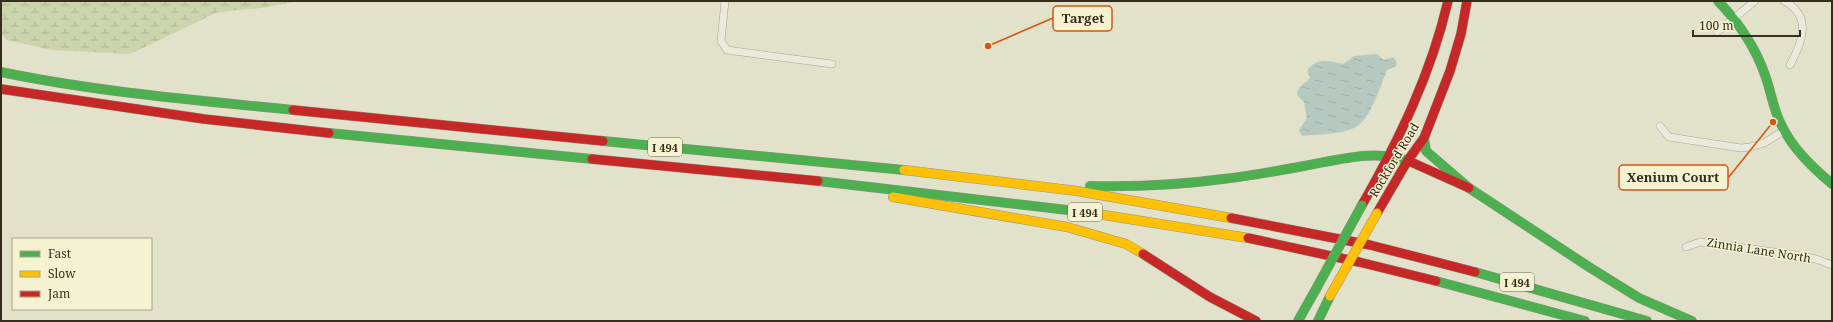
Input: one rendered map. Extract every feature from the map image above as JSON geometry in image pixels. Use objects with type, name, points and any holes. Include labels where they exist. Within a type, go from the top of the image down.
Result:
[{"type":"main road","name":"Rockford Road","points":[[1298,321],[1390,156],[1412,112],[1439,34],[1448,1]]},
{"type":"main road","name":"Rockford Road","points":[[1318,321],[1330,296],[1377,212],[1408,160],[1424,138],[1450,71],[1467,1]]},
{"type":"main road","points":[[1450,71],[1459,62],[1474,1]]},
{"type":"main road","points":[[1718,1],[1734,17],[1755,48],[1764,71],[1773,105],[1784,131],[1804,158],[1832,184]]},
{"type":"main road","name":"I 494","points":[[1,72],[40,80],[158,96],[267,108],[916,171],[1002,181],[1173,207],[1370,245],[1527,285],[1647,321]]},
{"type":"main road","name":"I 494","points":[[1,89],[93,104],[268,126],[850,184],[1026,204],[1134,219],[1265,242],[1376,266],[1478,290],[1585,321]]},
{"type":"main road","points":[[1424,138],[1426,151],[1469,188],[1630,292],[1662,309],[1692,321]]},
{"type":"main road","points":[[1002,181],[1112,187],[1155,187],[1195,183],[1355,157],[1390,156],[1408,160],[1469,188]]},
{"type":"main road","points":[[850,184],[866,192],[1067,227],[1126,244],[1142,252],[1210,298],[1256,321]]},
{"type":"main road","points":[[1210,298],[1222,310],[1238,321]]},
{"type":"street","points":[[725,1],[720,41],[727,50],[732,52],[832,64]]},
{"type":"street","points":[[1717,32],[1755,1]]},
{"type":"street","points":[[1784,1],[1794,8],[1800,17],[1803,27],[1803,37],[1790,65]]},
{"type":"street","points":[[1660,126],[1669,137],[1741,148],[1757,146],[1784,131]]},
{"type":"street","name":"Zinnia Lane North","points":[[1686,247],[1700,242],[1790,254],[1816,259],[1832,265]]},
{"type":"green space","points":[[1,1],[300,1],[261,8],[218,12],[130,54],[52,50],[7,40],[1,34]]},
{"type":"water","points":[[1377,54],[1384,60],[1393,57],[1397,63],[1395,67],[1387,70],[1370,111],[1360,124],[1354,128],[1342,132],[1302,136],[1299,130],[1307,118],[1304,102],[1297,95],[1297,92],[1298,89],[1310,78],[1307,71],[1319,62],[1324,61],[1343,64],[1354,56]]},
{"type":"traffic: fast","points":[[1718,1],[1746,35],[1756,54],[1767,81],[1778,118],[1786,133],[1803,157],[1832,184]]},
{"type":"traffic: fast","points":[[1,72],[110,90],[293,110]]},
{"type":"traffic: fast","points":[[329,133],[592,159]]},
{"type":"traffic: fast","points":[[1424,138],[1426,151],[1469,188],[1639,298],[1692,321]]},
{"type":"traffic: fast","points":[[603,141],[904,170]]},
{"type":"traffic: fast","points":[[1090,186],[1190,183],[1264,173],[1358,156],[1385,156],[1411,162]]},
{"type":"traffic: fast","points":[[818,181],[1085,212]]},
{"type":"traffic: fast","points":[[1316,289],[1362,205]]},
{"type":"traffic: fast","points":[[1475,272],[1647,321]]},
{"type":"traffic: fast","points":[[1436,281],[1585,321]]},
{"type":"traffic: fast","points":[[1298,321],[1316,289]]},
{"type":"traffic: fast","points":[[1318,321],[1330,296]]},
{"type":"traffic: slow","points":[[904,170],[1077,191],[1231,218]]},
{"type":"traffic: slow","points":[[893,197],[1067,227],[1126,244],[1143,254]]},
{"type":"traffic: slow","points":[[1085,212],[1248,238]]},
{"type":"traffic: slow","points":[[1330,296],[1377,213]]},
{"type":"traffic: jam","points":[[1362,205],[1389,156],[1423,80],[1433,55],[1448,1]]},
{"type":"traffic: jam","points":[[1377,213],[1408,160],[1424,138],[1450,71],[1461,34],[1467,1]]},
{"type":"traffic: jam","points":[[1,89],[204,119],[329,133]]},
{"type":"traffic: jam","points":[[293,110],[603,141]]},
{"type":"traffic: jam","points":[[592,159],[818,181]]},
{"type":"traffic: jam","points":[[1411,162],[1469,188]]},
{"type":"traffic: jam","points":[[1231,218],[1370,245],[1475,272]]},
{"type":"traffic: jam","points":[[1248,238],[1359,262],[1436,281]]},
{"type":"traffic: jam","points":[[1143,254],[1210,297],[1256,321]]},
{"type":"place","name":"Target","points":[[988,46]]},
{"type":"place","name":"Xenium Court","points":[[1773,122]]}]
